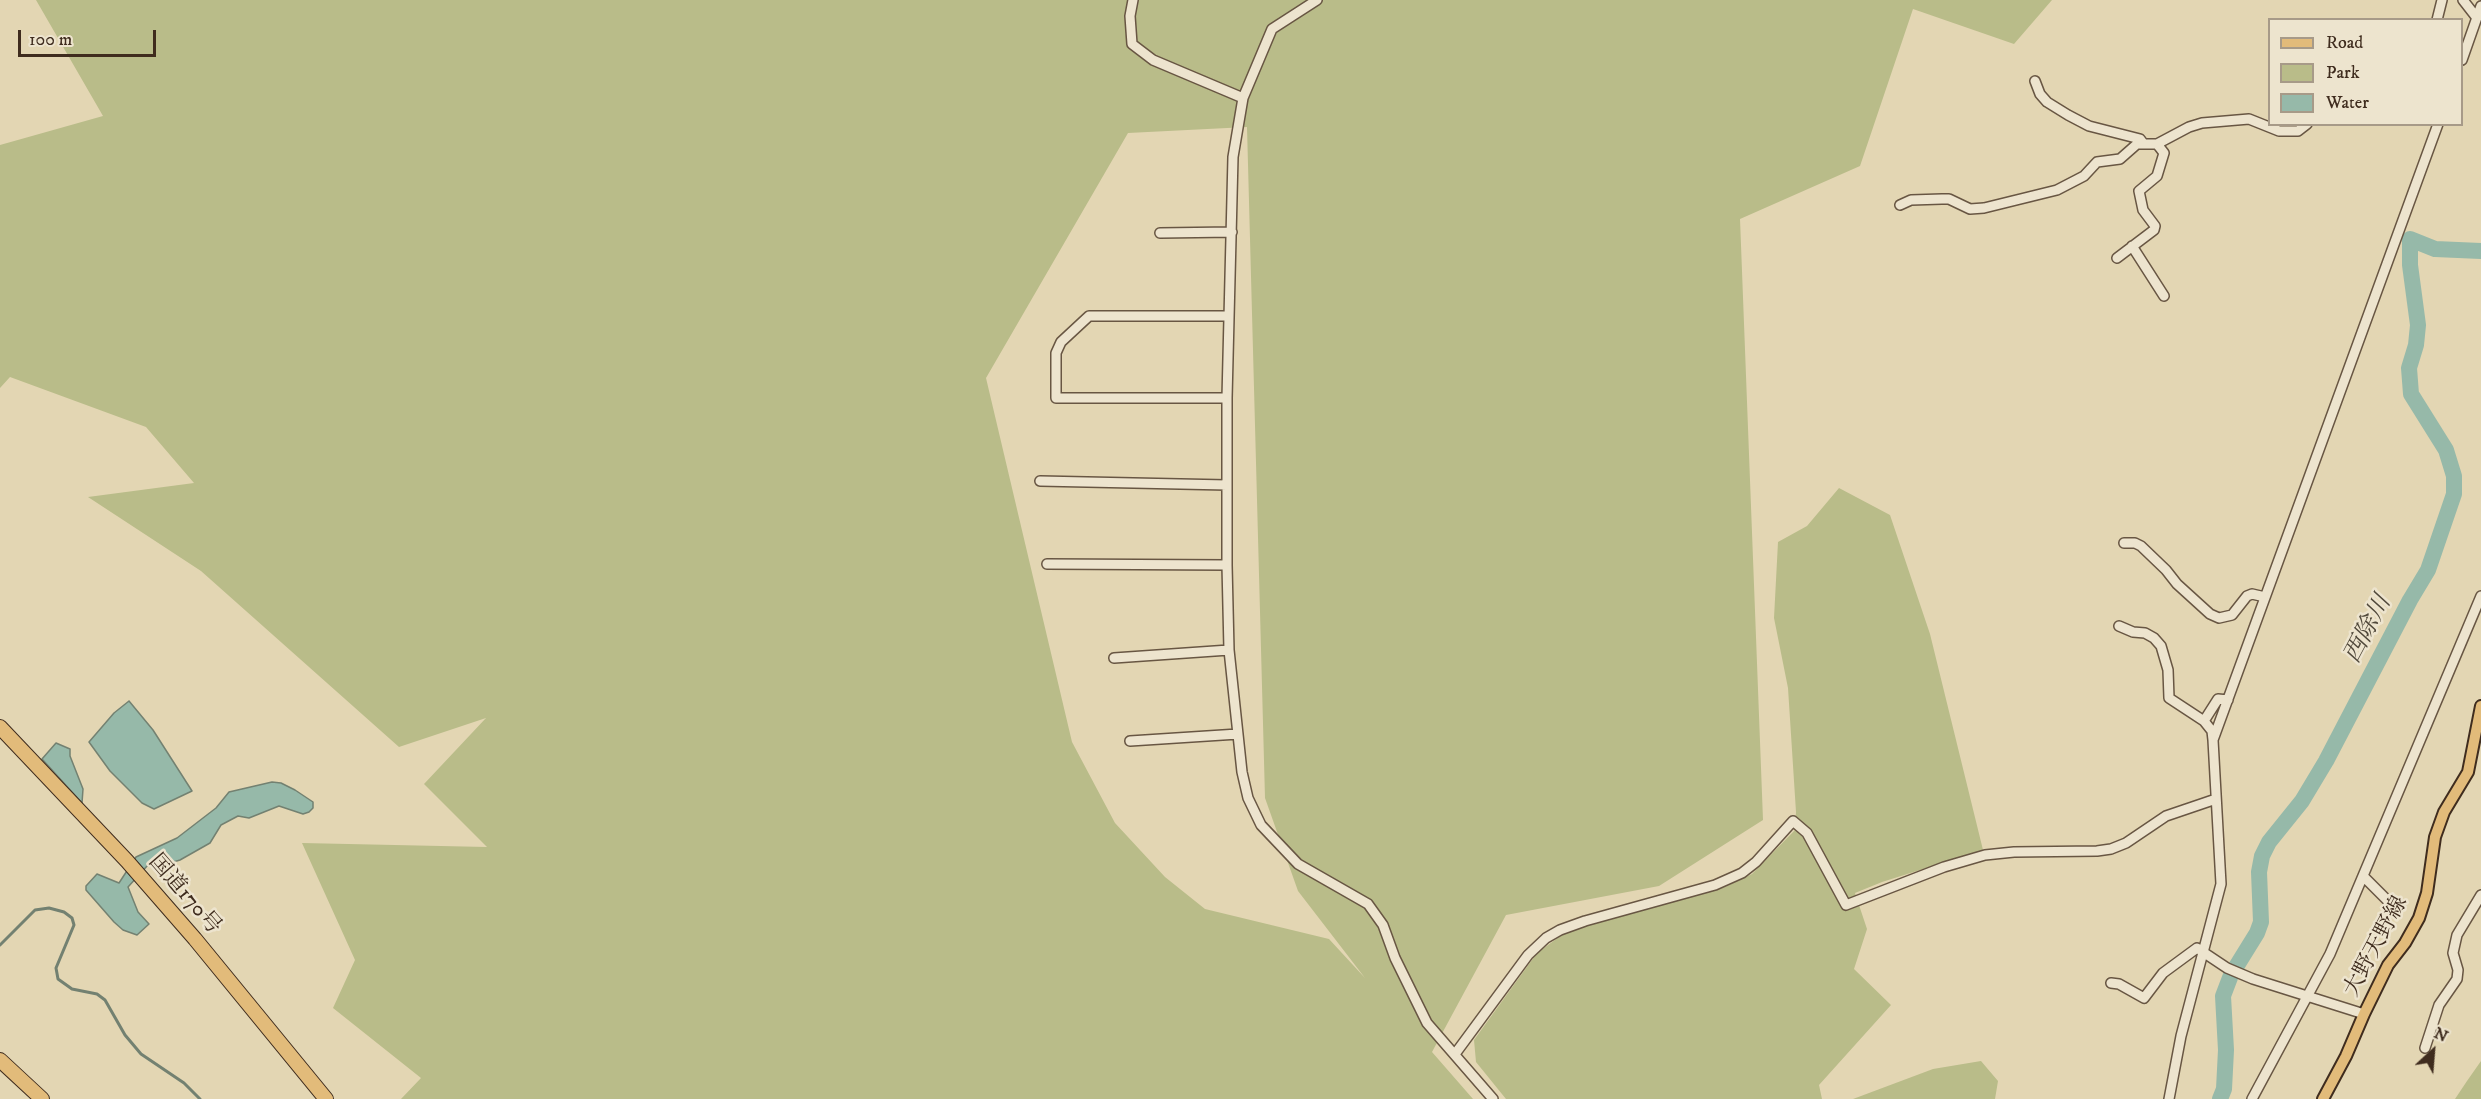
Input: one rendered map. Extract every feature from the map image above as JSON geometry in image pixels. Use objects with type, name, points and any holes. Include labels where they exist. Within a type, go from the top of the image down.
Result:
[{"type":"highway","name":"国道170号","points":[[0,728],[144,880],[326,1099]]},
{"type":"highway","points":[[0,1060],[42,1099]]},
{"type":"main road","name":"大野天野線","points":[[2323,1099],[2346,1056],[2388,965],[2405,943],[2419,918],[2427,893],[2435,837],[2444,812],[2468,772],[2481,706]]},
{"type":"street","points":[[1133,0],[1130,16],[1132,44],[1153,60],[1243,98]]},
{"type":"street","points":[[1317,0],[1272,29],[1243,98],[1233,157],[1227,398],[1227,565],[1229,650],[1242,772],[1248,798],[1261,825],[1298,864],[1368,904],[1383,925],[1395,958],[1427,1023],[1493,1099]]},
{"type":"street","points":[[2438,18],[2442,0]]},
{"type":"street","points":[[2463,0],[2479,15],[2463,57]]},
{"type":"street","points":[[2036,81],[2040,94],[2047,102],[2068,115],[2089,126],[2140,139],[2143,143]]},
{"type":"street","points":[[1900,205],[1911,200],[1942,199],[1970,209],[1984,208],[2057,190],[2084,176],[2097,162],[2120,159],[2137,144],[2157,144],[2189,127],[2202,123],[2249,119],[2278,130],[2289,131],[2298,131],[2304,126]]},
{"type":"street","points":[[2214,740],[2437,126]]},
{"type":"street","points":[[2117,258],[2154,230],[2155,226],[2143,210],[2139,191],[2157,176],[2164,153],[2157,144]]},
{"type":"street","points":[[1160,233],[1232,232]]},
{"type":"street","points":[[2132,246],[2164,296]]},
{"type":"street","points":[[1227,398],[1056,398],[1056,353],[1061,342],[1089,316],[1229,316]]},
{"type":"street","points":[[1040,481],[1227,485]]},
{"type":"street","points":[[2124,543],[2135,543],[2141,546],[2166,570],[2176,584],[2210,614],[2219,618],[2232,615],[2247,596],[2252,594],[2265,597]]},
{"type":"street","points":[[1047,564],[1227,565]]},
{"type":"street","points":[[2252,1099],[2309,996],[2364,877],[2481,596]]},
{"type":"street","points":[[2119,626],[2154,638],[2165,655],[2169,698],[2204,721],[2212,731],[2214,740],[2221,884],[2181,1036],[2169,1099]]},
{"type":"street","points":[[1114,658],[1229,650]]},
{"type":"street","points":[[2204,721],[2218,699],[2228,700]]},
{"type":"street","points":[[1130,741],[1238,734]]},
{"type":"street","points":[[1455,1054],[1528,955],[1546,938],[1560,930],[1586,921],[1715,885],[1742,873],[1756,862],[1793,821],[1807,833],[1846,905],[1944,867],[1985,855],[2111,849],[2126,843],[2166,816],[2216,799]]},
{"type":"street","points":[[2364,877],[2387,900]]},
{"type":"street","points":[[2425,1048],[2439,1005],[2457,979],[2458,970],[2453,953],[2457,935],[2481,895]]},
{"type":"street","points":[[2111,983],[2119,984],[2144,998],[2163,973],[2198,948],[2232,970],[2364,1014]]},
{"type":"green space","points":[[36,0],[2052,0],[2014,44],[1913,9],[1860,166],[1740,219],[1763,820],[1659,886],[1506,915],[1432,1052],[1473,1099],[401,1099],[421,1078],[333,1008],[355,960],[302,843],[487,847],[424,784],[486,718],[399,747],[201,571],[88,497],[194,483],[146,427],[10,377],[0,388],[0,145],[103,116]],"holes":[[[1247,127],[1265,798],[1298,891],[1365,978],[1329,939],[1205,909],[1165,877],[1115,823],[1072,742],[986,378],[1128,133]]]},
{"type":"green space","points":[[1839,488],[1890,515],[1930,634],[1983,850],[1882,882],[1855,893],[1867,929],[1854,969],[1891,1005],[1819,1085],[1822,1099],[1506,1099],[1476,1062],[1474,1040],[1537,953],[1566,932],[1725,887],[1752,874],[1795,830],[1796,812],[1788,688],[1774,618],[1778,542],[1807,526]]},
{"type":"green space","points":[[1981,1061],[1998,1081],[1995,1099],[1853,1099],[1933,1069]]},
{"type":"green space","points":[[2481,1061],[2481,1099],[2455,1099],[2467,1081]]},
{"type":"water","points":[[129,701],[153,730],[192,791],[154,809],[142,803],[110,771],[89,742],[114,713]]},
{"type":"water","points":[[56,743],[70,749],[70,756],[83,789],[82,803],[42,759]]},
{"type":"water","points":[[272,782],[281,783],[295,790],[313,802],[313,808],[303,814],[279,806],[249,818],[238,816],[221,825],[210,843],[180,860],[157,867],[148,865],[128,887],[138,912],[149,924],[137,935],[123,930],[86,890],[86,886],[97,874],[119,883],[136,857],[177,838],[216,808],[229,792]]},
{"type":"waterway","name":"西除川","points":[[2220,1099],[2224,1089],[2226,1050],[2223,996],[2231,975],[2257,933],[2261,922],[2259,872],[2262,856],[2269,842],[2302,801],[2326,761],[2428,570],[2454,494],[2454,476],[2446,450],[2411,394],[2409,368],[2416,345],[2418,325],[2410,265],[2410,239],[2435,249],[2481,251]]},
{"type":"waterway","points":[[0,945],[35,910],[49,908],[64,912],[72,918],[74,925],[56,968],[58,979],[72,989],[97,994],[105,1000],[125,1035],[141,1054],[184,1083],[200,1099]]}]
